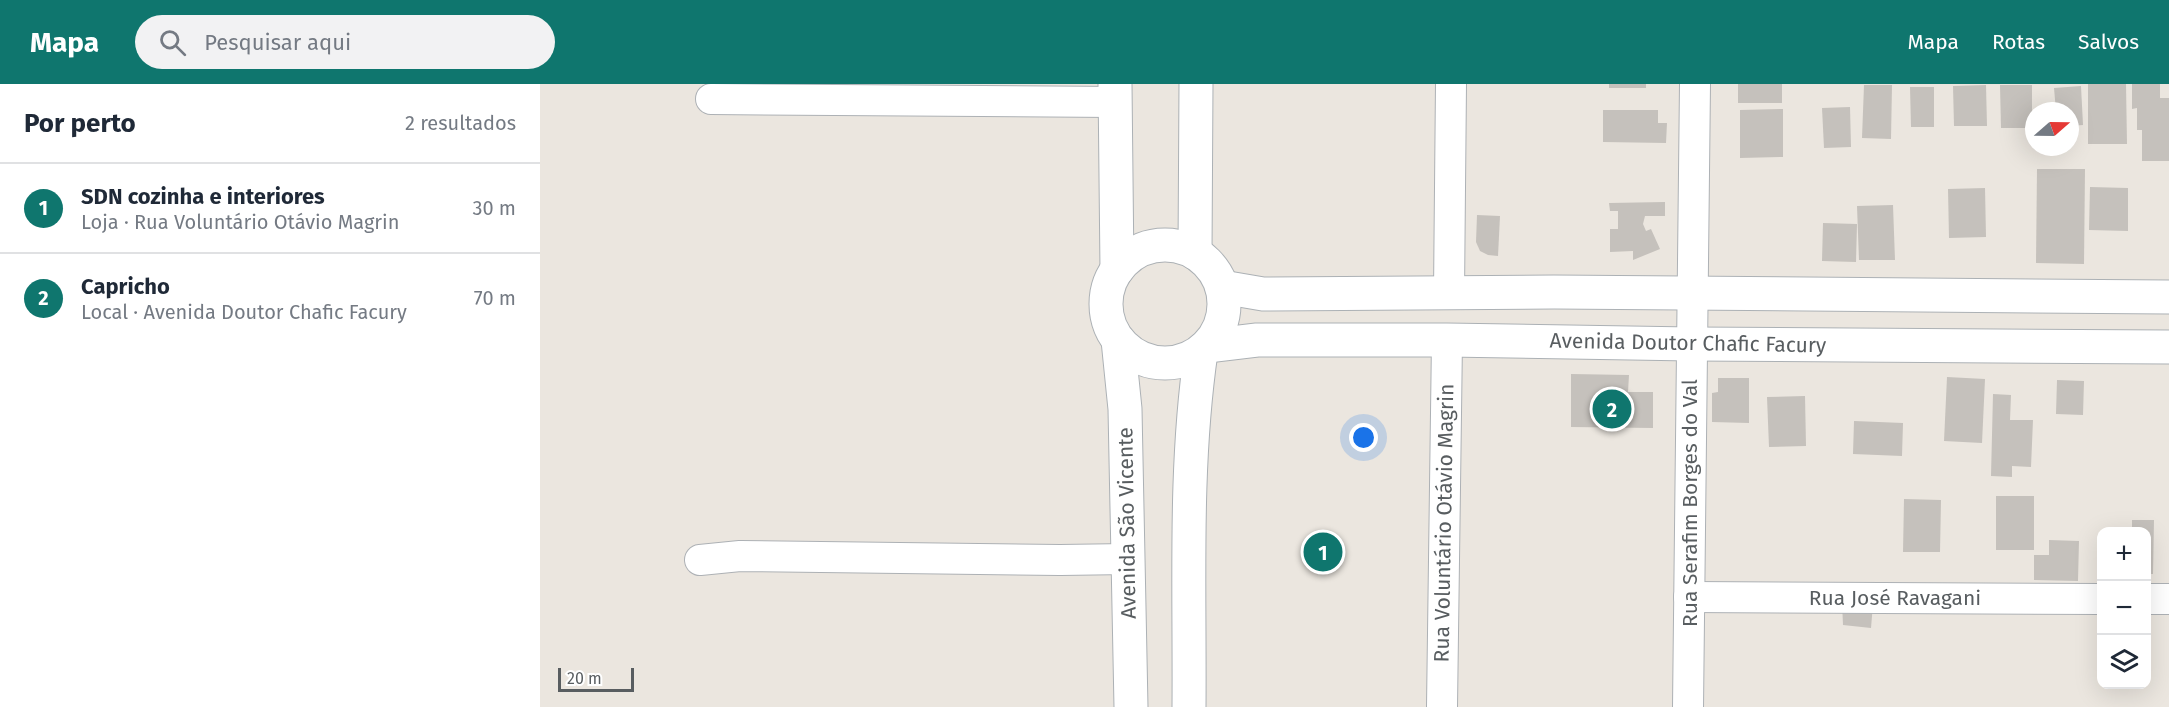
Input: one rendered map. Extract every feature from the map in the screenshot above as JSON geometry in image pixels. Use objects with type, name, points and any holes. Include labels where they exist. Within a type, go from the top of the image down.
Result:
[{"type":"main road","points":[[1195,253],[1196,84]]},
{"type":"main road","points":[[1115,93],[1117,270]]},
{"type":"main road","points":[[1158,245],[1177,246],[1195,253],[1211,268],[1222,287],[1224,303],[1217,334],[1204,349],[1181,361],[1160,364],[1144,360],[1130,352],[1118,340],[1109,324],[1106,305],[1108,287],[1117,270],[1128,258],[1142,249],[1158,245]]},
{"type":"main road","points":[[1222,287],[1263,294],[1692,293],[2169,297]]},
{"type":"main road","name":"Avenida São Vicente","points":[[1118,340],[1125,409],[1131,707]]},
{"type":"main road","name":"Avenida Doutor Chafic Facury","points":[[1204,349],[1257,340],[2169,347]]},
{"type":"main road","points":[[1189,707],[1190,476],[1193,404],[1204,349]]},
{"type":"street","points":[[1449,293],[1451,84]]},
{"type":"street","name":"Rua Serafim Borges do Val","points":[[1688,707],[1695,84]]},
{"type":"street","points":[[711,99],[1115,93]]},
{"type":"street","name":"Rua Voluntário Otávio Magrin","points":[[1442,707],[1447,340]]},
{"type":"street","points":[[699,560],[740,556],[1128,559]]},
{"type":"street","name":"Rua José Ravagani","points":[[1689,597],[2097,599]]},
{"type":"street","points":[[2151,599],[2169,599]]},
{"type":"building","points":[[1609,84],[1646,84],[1646,88],[1609,88]]},
{"type":"building","points":[[1738,84],[1782,84],[1782,103],[1738,103]]},
{"type":"building","points":[[2088,84],[2126,84],[2127,144],[2088,144]]},
{"type":"building","points":[[2132,84],[2160,84],[2160,98],[2169,98],[2169,161],[2142,161],[2142,130],[2137,130],[2137,108],[2132,109]]},
{"type":"building","points":[[1864,85],[1892,85],[1891,139],[1862,138]]},
{"type":"building","points":[[1986,85],[1987,126],[1954,126],[1953,86]]},
{"type":"building","points":[[2000,85],[2032,85],[2032,102],[2025,102],[2025,128],[2001,128]]},
{"type":"building","points":[[2081,86],[2083,125],[2079,125],[2079,102],[2055,102],[2054,88]]},
{"type":"building","points":[[1910,87],[1934,87],[1934,127],[1911,127]]},
{"type":"building","points":[[1850,107],[1851,147],[1824,148],[1822,108]]},
{"type":"building","points":[[1783,109],[1783,157],[1740,158],[1740,110]]},
{"type":"building","points":[[1603,110],[1658,110],[1658,123],[1667,123],[1666,143],[1603,142]]},
{"type":"building","points":[[2037,169],[2085,169],[2084,264],[2036,263]]},
{"type":"building","points":[[2090,187],[2128,188],[2128,231],[2089,230]]},
{"type":"building","points":[[1985,188],[1986,237],[1949,238],[1948,189]]},
{"type":"building","points":[[1665,202],[1665,216],[1645,216],[1643,224],[1646,231],[1651,229],[1660,249],[1633,260],[1633,251],[1610,252],[1610,229],[1618,229],[1618,211],[1610,211],[1609,203]]},
{"type":"building","points":[[1893,205],[1895,260],[1859,260],[1857,206]]},
{"type":"building","points":[[1477,215],[1500,216],[1498,256],[1480,251],[1476,242]]},
{"type":"building","points":[[1823,223],[1857,224],[1856,262],[1822,261]]},
{"type":"building","points":[[1571,374],[1629,375],[1628,392],[1653,392],[1653,428],[1571,427]]},
{"type":"building","points":[[1947,377],[1985,379],[1982,443],[1944,441]]},
{"type":"building","points":[[1718,378],[1749,378],[1749,423],[1712,422],[1712,393],[1718,392]]},
{"type":"building","points":[[2057,380],[2084,381],[2083,415],[2056,414]]},
{"type":"building","points":[[1993,394],[2011,395],[2010,420],[2033,420],[2031,467],[2012,466],[2012,477],[1991,476]]},
{"type":"building","points":[[1805,396],[1806,446],[1769,447],[1767,397]]},
{"type":"building","points":[[1854,421],[1903,423],[1902,456],[1853,454]]},
{"type":"building","points":[[1996,496],[2034,496],[2034,550],[1996,550]]},
{"type":"building","points":[[1904,499],[1941,500],[1940,552],[1903,552]]},
{"type":"building","points":[[2132,520],[2154,520],[2153,574],[2151,574],[2151,527],[2132,527]]},
{"type":"building","points":[[2049,540],[2079,541],[2078,581],[2034,580],[2034,555],[2049,555]]},
{"type":"building","points":[[1842,602],[1873,604],[1871,628],[1843,625]]},
{"type":"place","name":"Capricho","points":[[1612,409]]},
{"type":"place","name":"SDN cozinha e interiores","points":[[1323,552]]}]
